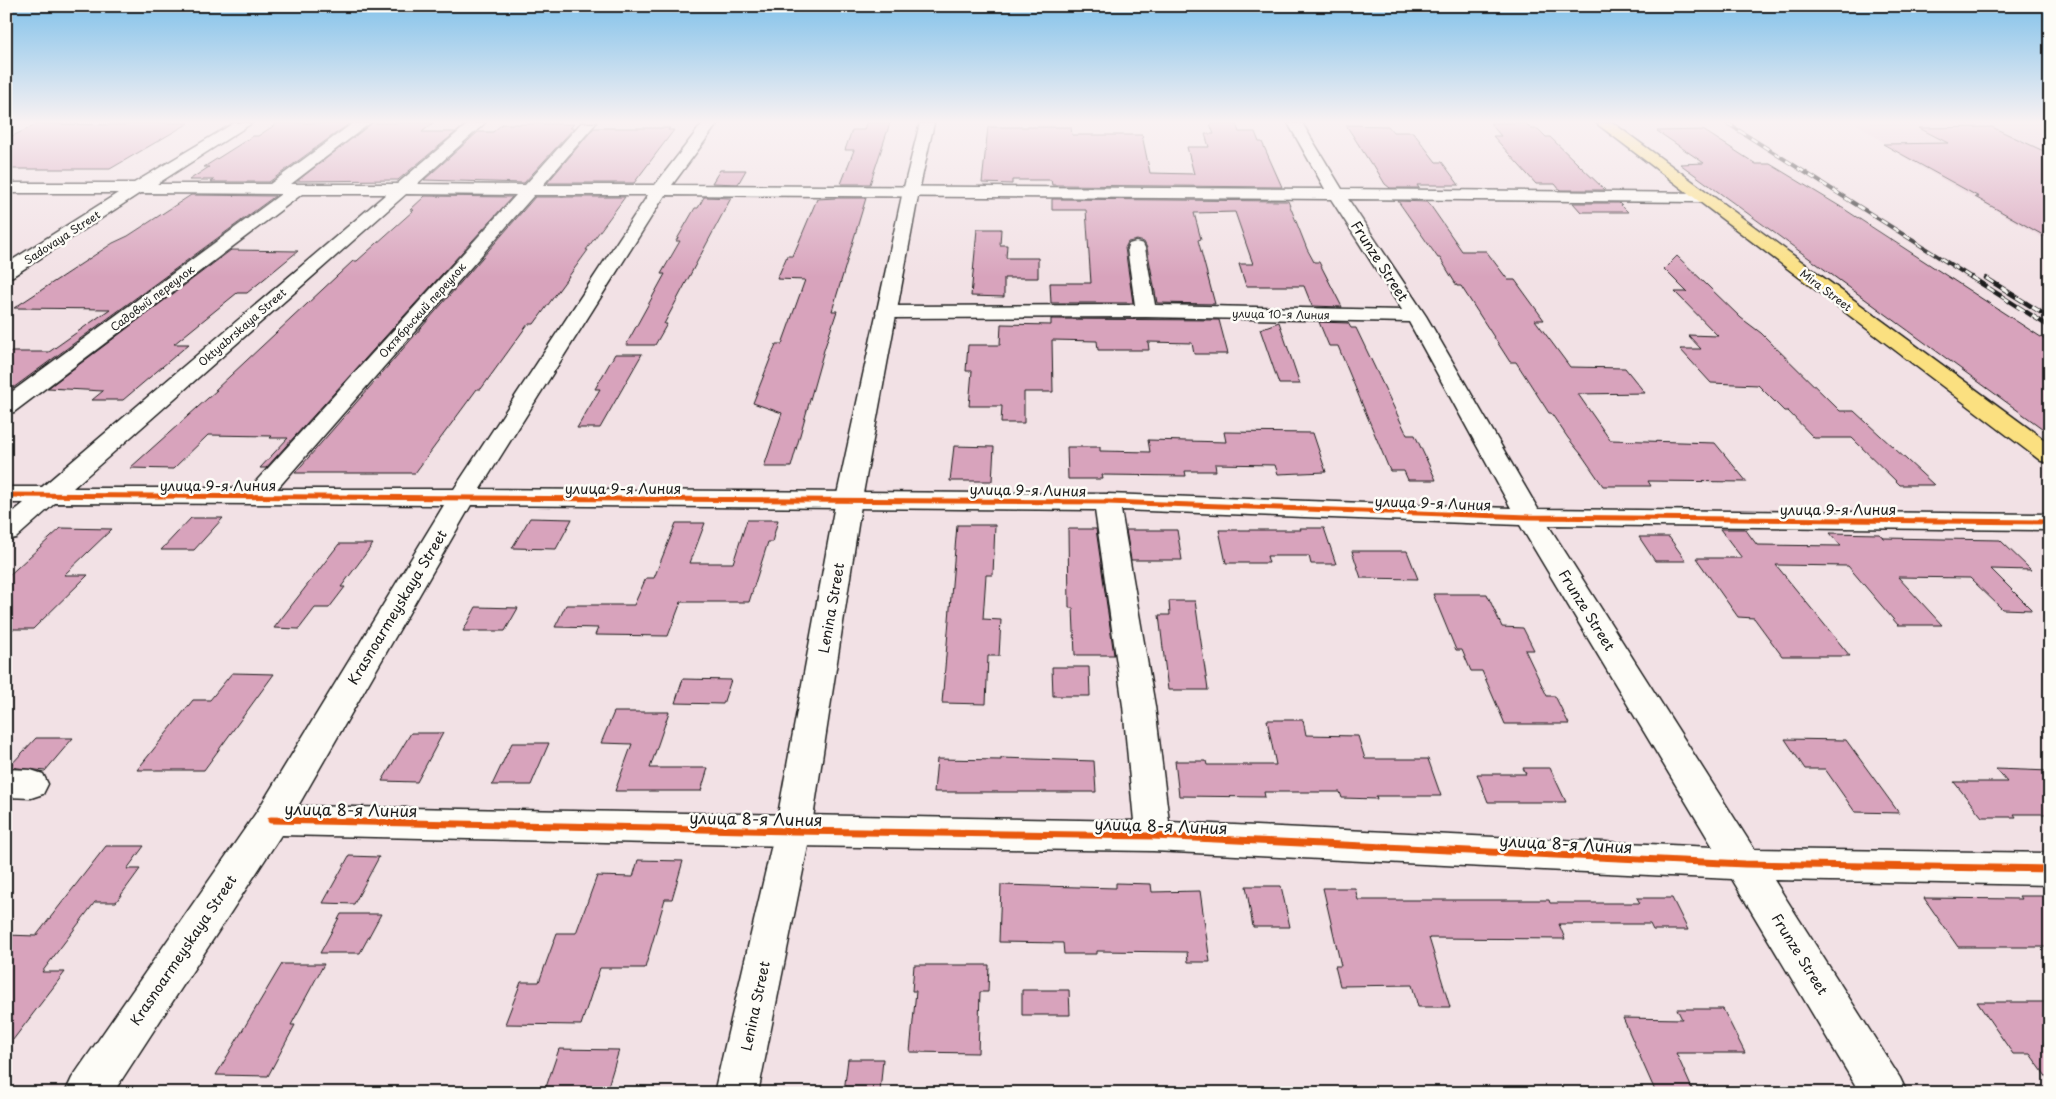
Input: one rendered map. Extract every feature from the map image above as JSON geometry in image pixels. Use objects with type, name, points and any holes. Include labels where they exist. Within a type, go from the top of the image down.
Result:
[{"type":"main road","name":"Mira Street","points":[[1671,174],[2050,456]]},
{"type":"street","name":"Sadovaya Street","points":[[6,272],[160,174]]},
{"type":"street","points":[[272,190],[293,174]]},
{"type":"street","name":"Oktyabrskaya Street","points":[[6,532],[419,174]]},
{"type":"street","name":"Октябрьский переулок","points":[[256,496],[544,174]]},
{"type":"street","name":"Krasnoarmeyskaya Street","points":[[86,1093],[272,820],[461,499],[659,191],[672,174]]},
{"type":"street","name":"Lenina Street","points":[[736,1093],[793,831],[849,499],[915,174]]},
{"type":"street","name":"Frunze Street","points":[[1325,174],[1416,316],[1529,518],[1886,1093]]},
{"type":"street","points":[[6,188],[911,191],[1701,197]]},
{"type":"street","name":"Садовый переулок","points":[[6,407],[297,190]]},
{"type":"street","points":[[1136,248],[1146,311]]},
{"type":"street","name":"улица 10-я Линия","points":[[886,312],[1146,311],[1416,316]]},
{"type":"street","name":"улица 9-я Линия","points":[[6,495],[1108,502],[1529,518],[2050,522]]},
{"type":"street","name":"улица 8-я Линия","points":[[1108,502],[1139,706],[1153,836]]},
{"type":"street","name":"улица 8-я Линия","points":[[272,820],[793,831],[1153,836],[1745,864],[2050,869]]},
{"type":"shaded area","points":[[1934,174],[2050,174],[2050,242]]},
{"type":"building","points":[[198,174],[280,174],[269,182],[189,180]]},
{"type":"building","points":[[306,174],[405,174],[398,180],[297,181]]},
{"type":"building","points":[[430,174],[532,174],[524,183],[424,180]]},
{"type":"building","points":[[554,174],[641,174],[634,183],[547,183]]},
{"type":"building","points":[[717,174],[744,174],[738,184],[712,183]]},
{"type":"building","points":[[845,174],[873,174],[870,184],[841,184]]},
{"type":"building","points":[[983,174],[1276,174],[1282,187],[1052,185],[1051,180],[1012,180],[1012,184],[982,183]]},
{"type":"building","points":[[1379,174],[1451,174],[1459,185],[1417,185],[1419,188],[1390,188]]},
{"type":"building","points":[[1527,174],[1589,174],[1605,190],[1560,190],[1555,184],[1536,184]]},
{"type":"building","points":[[1694,174],[1787,174],[1841,207],[2050,343],[2050,434]]},
{"type":"building","points":[[1938,174],[2050,174],[2050,239],[1975,197],[1979,197]]},
{"type":"building","points":[[191,195],[275,196],[13,388],[6,388],[6,352],[49,352],[110,309],[14,308],[113,243],[128,236]]},
{"type":"building","points":[[425,196],[512,197],[266,468],[260,468],[288,438],[208,435],[173,469],[130,468],[217,390],[215,390],[353,261],[357,261],[414,210],[410,210]]},
{"type":"building","points":[[535,197],[625,197],[534,324],[528,324],[481,389],[477,389],[415,473],[295,473]]},
{"type":"building","points":[[704,197],[731,198],[664,324],[667,324],[655,345],[626,345],[665,274],[661,274],[680,241],[676,241],[695,208],[698,208]]},
{"type":"building","points":[[866,198],[832,311],[837,311],[791,467],[764,467],[782,413],[753,403],[776,344],[782,344],[805,280],[777,279],[787,256],[793,256],[817,199]]},
{"type":"building","points":[[1052,199],[1288,201],[1307,249],[1314,262],[1319,262],[1342,307],[1312,306],[1304,286],[1246,286],[1239,264],[1253,264],[1235,212],[1194,213],[1201,239],[1198,240],[1215,304],[1157,303],[1147,248],[1144,242],[1137,240],[1128,242],[1125,248],[1133,303],[1051,303],[1050,283],[1091,283],[1086,210],[1052,210]]},
{"type":"building","points":[[1398,201],[1428,202],[1462,251],[1486,251],[1508,280],[1515,280],[1544,320],[1535,320],[1570,367],[1625,368],[1645,393],[1578,394],[1610,440],[1715,443],[1747,482],[1648,481],[1651,486],[1603,486],[1551,413],[1549,413],[1516,362],[1510,362],[1461,286],[1457,286],[1440,258],[1438,258]]},
{"type":"building","points":[[1573,203],[1619,203],[1628,212],[1581,212]]},
{"type":"building","points":[[977,229],[1001,229],[1000,245],[1007,245],[1006,258],[1038,258],[1038,278],[1004,278],[1004,297],[971,296]]},
{"type":"building","points":[[231,250],[298,251],[247,293],[237,293],[174,344],[189,344],[123,400],[92,400],[103,391],[48,388]]},
{"type":"building","points":[[1677,256],[1741,318],[1761,333],[1840,411],[1854,411],[1934,485],[1900,485],[1852,438],[1814,438],[1788,411],[1784,411],[1758,385],[1711,383],[1680,349],[1701,349],[1688,335],[1718,336],[1675,292],[1687,292],[1664,269]]},
{"type":"building","points":[[1051,319],[1219,320],[1228,354],[1194,354],[1192,343],[1148,342],[1149,350],[1098,350],[1097,341],[1052,340],[1053,392],[1024,392],[1024,423],[1001,423],[1002,406],[969,406],[972,371],[966,371],[968,345],[1000,345],[1001,324],[1051,325]]},
{"type":"building","points":[[1279,322],[1300,384],[1279,384],[1260,329]]},
{"type":"building","points":[[1319,322],[1348,323],[1351,328],[1356,328],[1407,435],[1415,435],[1436,480],[1408,480],[1404,471],[1390,471],[1338,346],[1329,346]]},
{"type":"building","points":[[615,354],[642,354],[600,428],[577,428],[600,389],[595,389]]},
{"type":"building","points":[[1224,432],[1313,433],[1326,472],[1278,474],[1275,465],[1215,464],[1216,471],[1185,471],[1186,476],[1102,475],[1103,479],[1068,479],[1067,447],[1100,447],[1100,451],[1150,452],[1148,440],[1226,442]]},
{"type":"building","points":[[954,446],[994,447],[992,481],[950,481]]},
{"type":"building","points":[[191,518],[223,518],[194,550],[161,550]]},
{"type":"building","points":[[530,518],[572,519],[556,549],[512,548]]},
{"type":"building","points":[[747,520],[778,520],[772,542],[768,542],[749,602],[681,602],[668,636],[595,635],[598,628],[555,627],[566,605],[634,605],[646,578],[654,578],[676,523],[705,523],[690,563],[733,563]]},
{"type":"building","points":[[957,525],[995,525],[993,575],[986,575],[983,619],[1001,620],[999,656],[988,656],[986,704],[942,703]]},
{"type":"building","points":[[61,528],[112,529],[64,575],[88,575],[33,629],[6,629],[6,578]]},
{"type":"building","points":[[1300,528],[1324,528],[1336,564],[1311,564],[1309,556],[1267,556],[1269,563],[1226,563],[1219,530],[1301,530]]},
{"type":"building","points":[[1068,529],[1096,529],[1114,655],[1075,655],[1073,608],[1069,608]]},
{"type":"building","points":[[1720,529],[1745,529],[1757,545],[1841,546],[1830,533],[1879,534],[1884,538],[2000,540],[2031,570],[1991,569],[2032,610],[2002,609],[1970,578],[1898,577],[1942,625],[1898,625],[1848,566],[1776,565],[1850,656],[1782,656],[1754,618],[1738,617],[1696,558],[1742,558]]},
{"type":"building","points":[[1126,530],[1177,530],[1182,560],[1131,560]]},
{"type":"building","points":[[1639,537],[1669,537],[1686,561],[1655,561]]},
{"type":"building","points":[[339,544],[373,544],[341,587],[345,587],[329,608],[315,608],[299,629],[274,628]]},
{"type":"building","points":[[1352,551],[1407,551],[1418,579],[1361,578]]},
{"type":"building","points":[[1433,594],[1487,594],[1502,627],[1523,628],[1534,650],[1525,650],[1547,696],[1555,696],[1569,724],[1505,724],[1482,671],[1471,671],[1462,650],[1456,650]]},
{"type":"building","points":[[1169,601],[1195,601],[1208,690],[1168,690],[1159,615],[1170,615]]},
{"type":"building","points":[[476,607],[518,608],[505,631],[463,631]]},
{"type":"building","points":[[1052,667],[1089,667],[1090,696],[1053,696]]},
{"type":"building","points":[[232,673],[274,674],[204,770],[137,770],[193,700],[210,700]]},
{"type":"building","points":[[683,679],[731,680],[723,704],[675,703]]},
{"type":"building","points":[[614,712],[669,712],[650,768],[708,768],[701,791],[615,791],[632,744],[601,743]]},
{"type":"building","points":[[1267,720],[1303,720],[1306,735],[1358,736],[1365,759],[1428,759],[1441,796],[1376,796],[1377,799],[1342,798],[1340,792],[1264,792],[1265,797],[1179,796],[1175,761],[1206,761],[1207,765],[1276,765]]},
{"type":"building","points":[[411,733],[443,733],[417,782],[382,781]]},
{"type":"building","points":[[36,738],[73,738],[45,771],[9,767]]},
{"type":"building","points":[[1785,739],[1846,740],[1899,813],[1855,812],[1825,769],[1805,769]]},
{"type":"building","points":[[512,743],[549,743],[531,785],[492,785]]},
{"type":"building","points":[[1001,758],[1094,761],[1096,792],[934,792],[937,759],[1001,760]]},
{"type":"building","points":[[1523,768],[1550,768],[1566,802],[1488,802],[1477,774],[1526,774]]},
{"type":"building","points":[[1996,769],[2050,771],[2050,814],[2014,814],[2016,817],[1982,817],[1954,782],[2007,782]]},
{"type":"building","points":[[106,846],[144,846],[127,869],[140,869],[116,902],[95,902],[42,972],[65,972],[6,1049],[6,935],[36,936]]},
{"type":"building","points":[[349,856],[379,857],[354,904],[323,903]]},
{"type":"building","points":[[638,860],[683,861],[672,899],[665,899],[645,968],[600,968],[581,1025],[505,1024],[521,982],[539,982],[557,933],[576,933],[597,876],[633,877]]},
{"type":"building","points":[[1116,883],[1151,884],[1152,892],[1200,891],[1210,962],[1188,962],[1187,952],[1097,951],[1097,954],[1064,954],[1063,943],[999,942],[1001,885],[1116,888]]},
{"type":"building","points":[[1246,886],[1281,886],[1290,927],[1253,927]]},
{"type":"building","points":[[1323,888],[1355,888],[1358,900],[1549,900],[1550,903],[1640,903],[1637,898],[1672,898],[1688,930],[1653,930],[1650,924],[1559,924],[1565,939],[1429,938],[1450,1007],[1418,1007],[1412,985],[1340,986],[1335,966],[1341,966]]},
{"type":"building","points":[[2019,896],[2050,896],[2050,947],[1958,947],[1924,898],[2021,899]]},
{"type":"building","points":[[341,914],[381,914],[360,953],[320,953]]},
{"type":"building","points":[[282,964],[324,964],[291,1025],[295,1025],[268,1076],[216,1075]]},
{"type":"building","points":[[914,965],[989,965],[988,992],[980,992],[978,1053],[910,1052],[916,991],[912,991]]},
{"type":"building","points":[[1022,990],[1069,990],[1070,1015],[1022,1015]]},
{"type":"building","points":[[1977,1002],[2050,1002],[2050,1082],[2030,1054],[2013,1054]]},
{"type":"building","points":[[1677,1009],[1723,1009],[1745,1053],[1676,1053],[1694,1093],[1656,1093],[1623,1018],[1682,1019]]},
{"type":"building","points":[[559,1049],[619,1050],[606,1093],[544,1093]]},
{"type":"building","points":[[848,1059],[883,1059],[880,1092],[844,1092]]},
{"type":"railway","points":[[1808,174],[1972,278]]},
{"type":"railway","points":[[1971,277],[2050,327]]},
{"type":"railway","points":[[1986,278],[2050,318]]},
{"type":"cycle path","points":[[6,495],[1107,502],[1529,517],[2050,522]]},
{"type":"cycle path","points":[[271,820],[793,831],[1153,836],[1745,864],[2050,869]]}]
